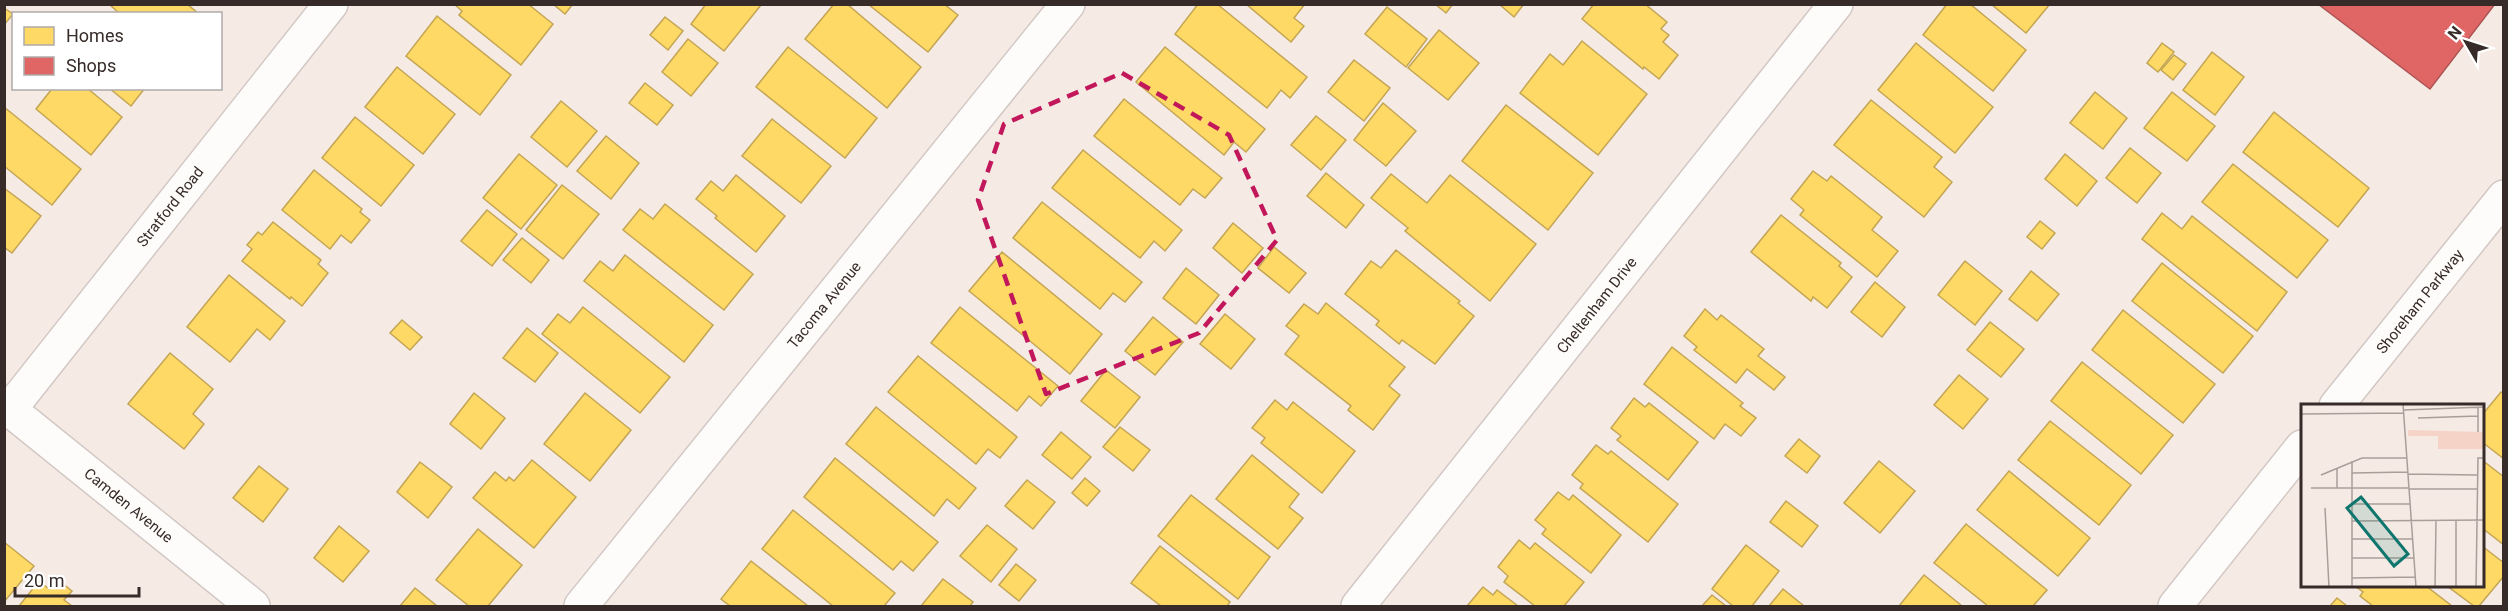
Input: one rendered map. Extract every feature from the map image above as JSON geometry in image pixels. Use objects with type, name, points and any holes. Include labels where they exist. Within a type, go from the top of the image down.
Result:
[{"type":"street","name":"Stratford Road","points":[[7,407],[331,4]]},
{"type":"street","name":"Tacoma Avenue","points":[[581,606],[1068,4]]},
{"type":"street","name":"Cheltenham Drive","points":[[1358,606],[1836,4]]},
{"type":"street","name":"Shoreham Parkway","points":[[2337,404],[2504,197]]},
{"type":"street","name":"Camden Avenue","points":[[7,407],[253,606]]},
{"type":"street","points":[[2175,606],[2301,448]]},
{"type":"highlighted area","points":[[1122,73],[1229,135],[1277,240],[1199,333],[1046,394],[978,200],[1004,124]]},
{"type":"building: Homes","points":[[109,4],[187,4],[197,12],[118,12]]},
{"type":"building: Homes","points":[[454,4],[528,4],[553,24],[521,65],[459,15],[462,11]]},
{"type":"building: Homes","points":[[553,4],[573,4],[565,14]]},
{"type":"building: Homes","points":[[706,4],[761,5],[724,51],[691,24]]},
{"type":"building: Homes","points":[[834,4],[847,4],[921,67],[887,108],[805,39]]},
{"type":"building: Homes","points":[[868,4],[944,4],[958,15],[928,52]]},
{"type":"building: Homes","points":[[1198,4],[1217,4],[1307,77],[1290,98],[1281,90],[1267,108],[1175,34]]},
{"type":"building: Homes","points":[[1246,4],[1305,4],[1294,18],[1304,26],[1291,42]]},
{"type":"building: Homes","points":[[1435,4],[1453,4],[1446,13]]},
{"type":"building: Homes","points":[[1499,4],[1524,4],[1514,17]]},
{"type":"building: Homes","points":[[1594,4],[1645,4],[1667,22],[1661,29],[1669,35],[1663,42],[1678,55],[1659,79],[1644,67],[1643,69],[1582,19]]},
{"type":"building: Homes","points":[[1947,4],[1970,4],[2026,50],[1993,91],[1923,35]]},
{"type":"building: Homes","points":[[1991,4],[2050,4],[2026,33]]},
{"type":"building: Homes","points":[[1387,7],[1427,39],[1406,67],[1365,34]]},
{"type":"building: Homes","points":[[4,8],[12,15],[4,25]]},
{"type":"building: Homes","points":[[437,16],[511,75],[480,115],[406,56]]},
{"type":"building: Homes","points":[[665,17],[683,31],[668,50],[650,35]]},
{"type":"building: Homes","points":[[1439,30],[1479,63],[1448,100],[1408,68]]},
{"type":"building: Homes","points":[[688,39],[718,63],[691,96],[662,72]]},
{"type":"building: Homes","points":[[1582,41],[1647,94],[1598,155],[1520,93],[1550,54],[1563,65]]},
{"type":"building: Homes","points":[[1916,43],[1993,107],[1955,153],[1878,90]]},
{"type":"building: Homes","points":[[2162,43],[2174,52],[2158,72],[2147,63]]},
{"type":"building: Homes","points":[[788,47],[877,118],[845,158],[756,87]]},
{"type":"building: Homes","points":[[1165,47],[1265,129],[1246,152],[1234,142],[1224,155],[1136,82]]},
{"type":"building: Homes","points":[[2212,52],[2244,77],[2215,115],[2183,90]]},
{"type":"building: Homes","points":[[2174,55],[2186,64],[2173,80],[2161,70]]},
{"type":"building: Homes","points":[[1354,60],[1390,88],[1364,121],[1328,92]]},
{"type":"building: Homes","points":[[397,67],[455,114],[423,154],[365,107]]},
{"type":"building: Homes","points":[[645,83],[673,105],[657,125],[629,103]]},
{"type":"building: Homes","points":[[51,90],[89,90],[122,117],[91,155],[36,109]]},
{"type":"building: Homes","points":[[111,90],[143,90],[131,106]]},
{"type":"building: Homes","points":[[2095,92],[2127,118],[2103,149],[2070,123]]},
{"type":"building: Homes","points":[[2172,92],[2215,126],[2187,161],[2144,128]]},
{"type":"building: Homes","points":[[1124,99],[1222,178],[1205,198],[1193,189],[1180,205],[1094,136]]},
{"type":"building: Homes","points":[[1871,100],[1942,157],[1934,167],[1952,182],[1924,217],[1834,145]]},
{"type":"building: Homes","points":[[561,101],[597,131],[567,167],[531,137]]},
{"type":"building: Homes","points":[[1383,103],[1416,131],[1386,166],[1354,140]]},
{"type":"building: Homes","points":[[1506,105],[1593,173],[1548,230],[1462,161]]},
{"type":"building: Homes","points":[[4,107],[81,169],[52,205],[4,166]]},
{"type":"building: Homes","points":[[2274,112],[2369,188],[2338,227],[2243,152]]},
{"type":"building: Homes","points":[[1316,116],[1346,140],[1321,170],[1291,145]]},
{"type":"building: Homes","points":[[355,117],[414,165],[381,206],[322,158]]},
{"type":"building: Homes","points":[[772,119],[831,166],[801,203],[742,156]]},
{"type":"building: Homes","points":[[606,136],[639,163],[611,199],[577,171]]},
{"type":"building: Homes","points":[[2130,148],[2161,173],[2137,203],[2106,178]]},
{"type":"building: Homes","points":[[1083,150],[1182,230],[1165,251],[1154,241],[1140,258],[1052,188]]},
{"type":"building: Homes","points":[[519,154],[557,185],[521,229],[483,198]]},
{"type":"building: Homes","points":[[2065,154],[2097,181],[2077,206],[2045,179]]},
{"type":"building: Homes","points":[[2233,164],[2328,240],[2297,278],[2202,202]]},
{"type":"building: Homes","points":[[314,170],[362,209],[360,212],[370,220],[351,243],[341,235],[330,249],[282,210]]},
{"type":"building: Homes","points":[[1813,171],[1827,181],[1831,176],[1882,217],[1872,230],[1898,251],[1877,277],[1800,215],[1804,210],[1791,199]]},
{"type":"building: Homes","points":[[1326,173],[1364,205],[1346,228],[1307,196]]},
{"type":"building: Homes","points":[[1391,174],[1427,203],[1450,175],[1536,244],[1490,301],[1405,231],[1408,228],[1371,198]]},
{"type":"building: Homes","points":[[736,175],[785,216],[756,252],[696,199],[711,181],[723,191]]},
{"type":"building: Homes","points":[[562,185],[599,214],[563,259],[526,230]]},
{"type":"building: Homes","points":[[4,188],[41,216],[12,253],[4,247]]},
{"type":"building: Homes","points":[[1042,202],[1142,282],[1125,302],[1113,293],[1100,309],[1013,238]]},
{"type":"building: Homes","points":[[665,204],[753,274],[724,310],[623,230],[640,209],[653,219]]},
{"type":"building: Homes","points":[[487,210],[517,234],[492,266],[461,241]]},
{"type":"building: Homes","points":[[2162,213],[2182,229],[2192,216],[2287,292],[2257,331],[2142,239]]},
{"type":"building: Homes","points":[[1781,215],[1841,263],[1839,266],[1852,277],[1827,308],[1813,297],[1811,301],[1751,252]]},
{"type":"building: Homes","points":[[2040,221],[2055,233],[2042,249],[2027,237]]},
{"type":"building: Homes","points":[[273,222],[321,260],[318,264],[328,273],[302,306],[242,261],[252,249],[247,245],[258,232],[262,235]]},
{"type":"building: Homes","points":[[1233,223],[1263,248],[1242,273],[1213,248]]},
{"type":"building: Homes","points":[[522,238],[549,260],[531,283],[503,260]]},
{"type":"building: Homes","points":[[1274,247],[1306,273],[1289,293],[1258,268]]},
{"type":"building: Homes","points":[[1396,250],[1460,301],[1458,303],[1474,316],[1435,364],[1402,340],[1399,344],[1376,325],[1379,321],[1345,294],[1371,261],[1381,268]]},
{"type":"building: Homes","points":[[1002,252],[1102,334],[1070,374],[969,291]]},
{"type":"building: Homes","points":[[625,255],[713,325],[684,362],[584,281],[600,261],[613,271]]},
{"type":"building: Homes","points":[[1965,261],[2002,291],[1975,325],[1938,295]]},
{"type":"building: Homes","points":[[2162,263],[2253,336],[2223,373],[2132,301]]},
{"type":"building: Homes","points":[[1186,268],[1219,295],[1196,324],[1163,298]]},
{"type":"building: Homes","points":[[2031,271],[2059,294],[2037,321],[2009,299]]},
{"type":"building: Homes","points":[[229,275],[285,321],[270,340],[257,329],[230,362],[187,327]]},
{"type":"building: Homes","points":[[1875,282],[1905,307],[1882,337],[1851,312]]},
{"type":"building: Homes","points":[[1326,303],[1405,367],[1389,386],[1400,395],[1373,430],[1348,410],[1351,406],[1285,354],[1299,336],[1286,326],[1304,304],[1318,314]]},
{"type":"building: Homes","points":[[583,307],[670,377],[640,413],[542,334],[558,314],[570,323]]},
{"type":"building: Homes","points":[[960,307],[1058,386],[1041,406],[1029,396],[1017,411],[931,343]]},
{"type":"building: Homes","points":[[1705,309],[1717,320],[1721,315],[1764,349],[1758,356],[1785,377],[1774,390],[1747,369],[1736,383],[1694,350],[1697,347],[1684,336]]},
{"type":"building: Homes","points":[[2123,310],[2215,384],[2183,423],[2092,350]]},
{"type":"building: Homes","points":[[1225,314],[1255,339],[1231,369],[1200,344]]},
{"type":"building: Homes","points":[[1153,317],[1183,342],[1155,375],[1125,351]]},
{"type":"building: Homes","points":[[402,320],[422,337],[410,350],[390,333]]},
{"type":"building: Homes","points":[[1990,322],[2024,349],[2001,377],[1967,350]]},
{"type":"building: Homes","points":[[527,328],[558,353],[535,382],[503,358]]},
{"type":"building: Homes","points":[[1672,347],[1743,403],[1740,406],[1756,418],[1741,436],[1725,424],[1714,439],[1644,384]]},
{"type":"building: Homes","points":[[170,353],[213,389],[193,414],[204,424],[184,449],[128,404]]},
{"type":"building: Homes","points":[[918,356],[1017,437],[1000,458],[988,449],[976,464],[888,392]]},
{"type":"building: Homes","points":[[2082,362],[2173,435],[2141,474],[2051,401]]},
{"type":"building: Homes","points":[[1106,370],[1140,397],[1115,428],[1081,401]]},
{"type":"building: Homes","points":[[1959,375],[1988,399],[1963,429],[1934,405]]},
{"type":"building: Homes","points":[[2501,392],[2504,394],[2504,459],[2484,444],[2484,413]]},
{"type":"building: Homes","points":[[474,393],[505,418],[481,449],[450,424]]},
{"type":"building: Homes","points":[[585,393],[631,430],[590,481],[544,444]]},
{"type":"building: Homes","points":[[1634,398],[1645,407],[1649,403],[1698,442],[1668,480],[1617,440],[1621,436],[1611,428]]},
{"type":"building: Homes","points":[[1275,400],[1287,410],[1293,402],[1355,451],[1322,493],[1261,443],[1265,438],[1252,428]]},
{"type":"building: Homes","points":[[876,407],[976,488],[959,509],[947,499],[934,516],[846,444]]},
{"type":"building: Homes","points":[[2050,421],[2131,485],[2099,525],[2018,460]]},
{"type":"building: Homes","points":[[1120,427],[1150,450],[1133,471],[1103,447]]},
{"type":"building: Homes","points":[[1061,432],[1091,457],[1072,479],[1042,455]]},
{"type":"building: Homes","points":[[1799,439],[1820,456],[1807,473],[1785,456]]},
{"type":"building: Homes","points":[[1596,445],[1608,454],[1611,451],[1678,504],[1648,542],[1580,488],[1583,484],[1572,475]]},
{"type":"building: Homes","points":[[1252,455],[1299,494],[1289,507],[1303,518],[1278,549],[1216,499]]},
{"type":"building: Homes","points":[[835,458],[938,542],[913,571],[901,561],[893,570],[804,497]]},
{"type":"building: Homes","points":[[532,460],[576,497],[534,548],[473,498],[495,472],[506,481],[509,477],[514,481]]},
{"type":"building: Homes","points":[[1879,461],[1915,491],[1880,533],[1844,503]]},
{"type":"building: Homes","points":[[420,462],[452,487],[428,518],[397,492]]},
{"type":"building: Homes","points":[[2484,462],[2504,477],[2504,545],[2484,530]]},
{"type":"building: Homes","points":[[259,466],[288,489],[263,522],[233,498]]},
{"type":"building: Homes","points":[[2009,471],[2090,538],[2058,576],[1977,510]]},
{"type":"building: Homes","points":[[1085,478],[1100,491],[1087,506],[1072,493]]},
{"type":"building: Homes","points":[[1027,480],[1055,502],[1033,529],[1005,506]]},
{"type":"building: Homes","points":[[1558,492],[1569,500],[1573,495],[1621,535],[1591,573],[1542,534],[1546,529],[1535,520]]},
{"type":"building: Homes","points":[[1191,495],[1270,557],[1238,599],[1158,536]]},
{"type":"building: Homes","points":[[1786,501],[1818,526],[1802,547],[1770,522]]},
{"type":"building: Homes","points":[[793,510],[895,593],[884,606],[833,606],[762,549]]},
{"type":"building: Homes","points":[[1966,524],[2047,590],[2033,606],[1988,606],[1934,563]]},
{"type":"building: Homes","points":[[987,525],[1017,549],[991,582],[960,556]]},
{"type":"building: Homes","points":[[339,526],[369,551],[343,582],[314,558]]},
{"type":"building: Homes","points":[[478,529],[522,565],[488,606],[469,606],[436,580]]},
{"type":"building: Homes","points":[[1519,540],[1530,549],[1535,543],[1584,582],[1564,606],[1535,606],[1504,582],[1508,576],[1498,567]]},
{"type":"building: Homes","points":[[4,542],[34,566],[4,602]]},
{"type":"building: Homes","points":[[1746,545],[1779,571],[1752,606],[1733,606],[1712,589]]},
{"type":"building: Homes","points":[[1160,546],[1230,602],[1227,606],[1161,606],[1131,583]]},
{"type":"building: Homes","points":[[2484,548],[2504,563],[2504,576],[2479,606],[2474,606],[2448,587],[2484,587]]},
{"type":"building: Homes","points":[[751,561],[808,606],[730,606],[721,599]]},
{"type":"building: Homes","points":[[1016,564],[1036,580],[1019,601],[999,585]]},
{"type":"building: Homes","points":[[1924,575],[1962,606],[1899,606]]},
{"type":"building: Homes","points":[[57,579],[72,591],[64,600],[72,606],[19,606],[39,581],[49,589]]},
{"type":"building: Homes","points":[[943,579],[973,602],[970,606],[921,606]]},
{"type":"building: Homes","points":[[1483,587],[1493,595],[1497,590],[1518,606],[1467,606]]},
{"type":"building: Homes","points":[[2356,587],[2427,587],[2452,606],[2373,606],[2360,596],[2363,592]]},
{"type":"building: Homes","points":[[415,588],[437,606],[400,606]]},
{"type":"building: Homes","points":[[1783,589],[1804,606],[1769,606]]},
{"type":"building: Homes","points":[[1712,595],[1726,606],[1702,606]]},
{"type":"building: Homes","points":[[2337,598],[2347,606],[2330,606]]},
{"type":"building: Shops","points":[[2318,4],[2495,4],[2430,89]]}]
